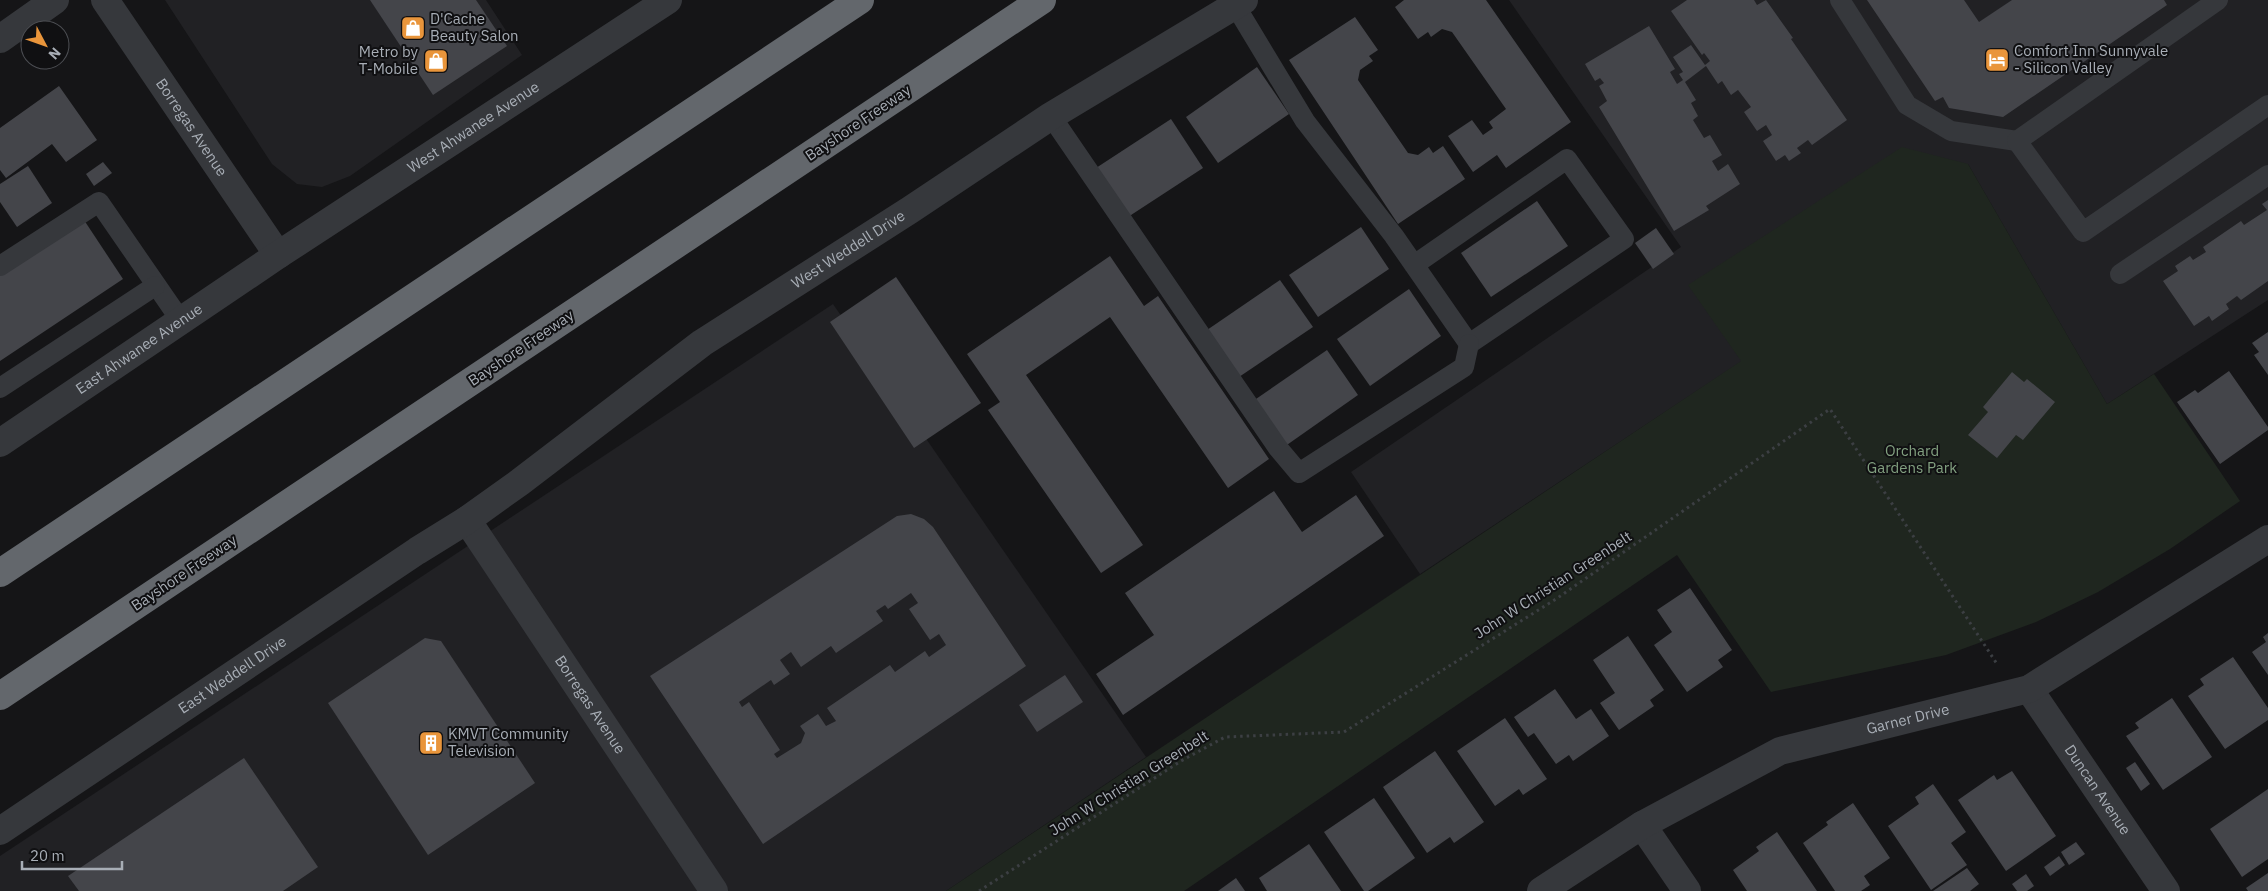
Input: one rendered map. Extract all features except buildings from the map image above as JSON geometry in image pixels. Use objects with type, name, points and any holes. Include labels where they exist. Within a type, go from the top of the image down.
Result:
[{"type":"highway","points":[[0,573],[860,0]]},
{"type":"highway","name":"Bayshore Freeway","points":[[0,696],[1042,0]]},
{"type":"street","points":[[0,39],[55,0]]},
{"type":"street","name":"Borregas Avenue","points":[[105,0],[278,254]]},
{"type":"street","name":"West Ahwanee Avenue","points":[[278,254],[668,0]]},
{"type":"street","name":"West Weddell Drive","points":[[467,520],[520,482],[702,343],[902,216],[1051,116],[1240,3]]},
{"type":"street","name":"East Ahwanee Avenue","points":[[0,444],[278,254]]},
{"type":"street","name":"Borregas Avenue","points":[[467,520],[714,891]]},
{"type":"street","name":"East Weddell Drive","points":[[0,831],[409,556],[467,520]]},
{"type":"street","name":"Garner Drive","points":[[1541,891],[1642,825],[1780,751],[2022,690],[2268,539]]},
{"type":"street","name":"Duncan Avenue","points":[[2022,690],[2166,891]]},
{"type":"street","points":[[1642,825],[1687,891]]},
{"type":"lane","points":[[1840,0],[1907,105],[1951,131],[2017,142],[2083,232],[2268,105]]},
{"type":"lane","points":[[2017,142],[2218,0]]},
{"type":"lane","points":[[1240,3],[1305,121],[1394,236],[1469,344]]},
{"type":"lane","points":[[1051,116],[1278,448],[1299,473],[1464,367],[1469,344],[1624,239],[1568,159],[1414,265]]},
{"type":"lane","points":[[2120,274],[2268,175]]},
{"type":"lane","points":[[0,266],[99,202],[180,321]]},
{"type":"lane","points":[[0,388],[155,286]]},
{"type":"path","name":"John W Christian Greenbelt","points":[[980,891],[1181,761],[1225,737],[1344,732],[1556,599],[1830,410],[2022,690]]},
{"type":"shaded area","points":[[165,0],[486,0],[522,55],[350,176],[322,187],[297,184],[272,164]]},
{"type":"shaded area","points":[[1509,0],[2268,0],[2268,300],[2107,404],[1968,164],[1742,361],[1420,574],[1351,472],[1681,247]]},
{"type":"shaded area","points":[[833,304],[1146,757],[946,891],[0,891],[0,856]]},
{"type":"green space","name":"Orchard Gardens Park","points":[[1902,147],[1968,164],[2107,404],[2154,374],[2240,501],[2170,549],[2098,592],[2036,622],[1946,655],[1771,692],[1677,555],[1184,891],[946,891],[1741,361],[1688,285]]},
{"type":"place","name":"D'Cache Beauty Salon","points":[[413,28]]},
{"type":"place","name":"Comfort Inn Sunnyvale - Silicon Valley","points":[[1997,60]]},
{"type":"place","name":"Metro by T-Mobile","points":[[436,61]]},
{"type":"place","name":"KMVT Community Television","points":[[431,743]]}]
